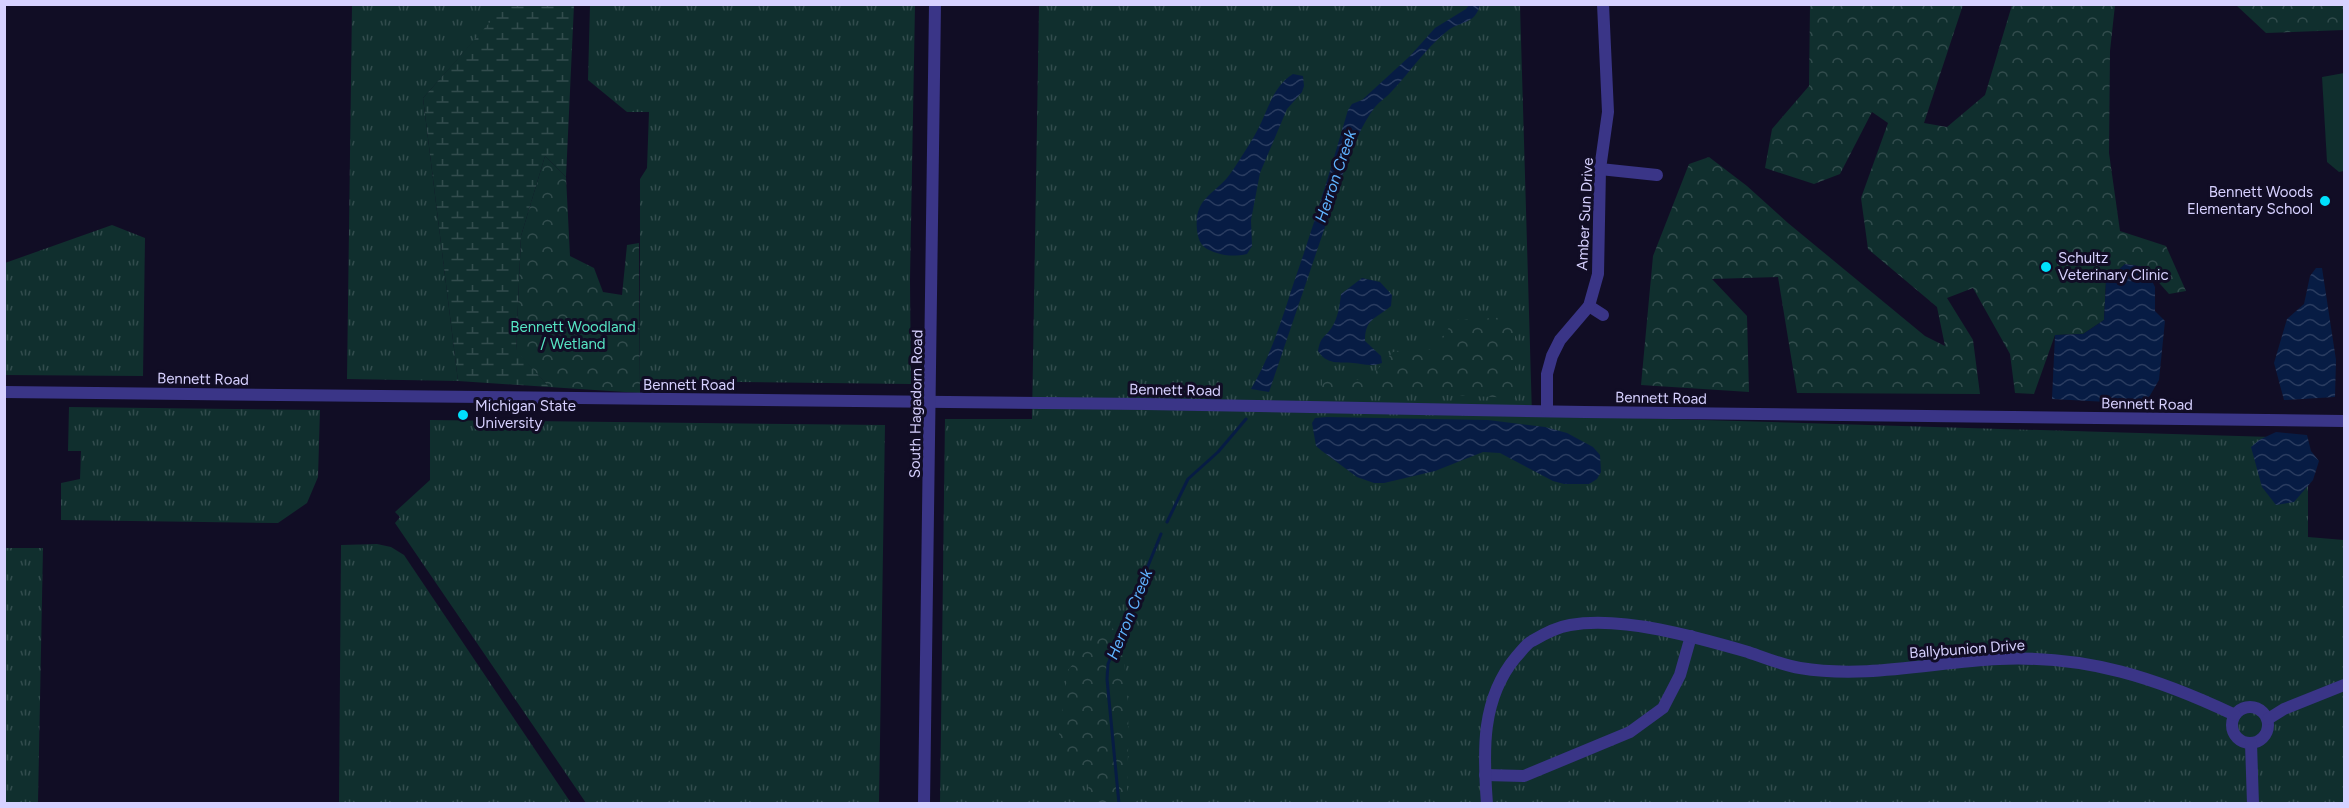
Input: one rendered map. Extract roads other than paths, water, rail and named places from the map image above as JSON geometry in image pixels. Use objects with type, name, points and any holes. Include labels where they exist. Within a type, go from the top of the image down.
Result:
[{"type":"street","name":"South Hagadorn Road","points":[[924,804],[935,4]]},
{"type":"street","name":"Amber Sun Drive","points":[[1547,411],[1547,374],[1552,356],[1560,340],[1589,306],[1598,274],[1600,169],[1608,112],[1604,4]]},
{"type":"street","points":[[1600,169],[1657,175]]},
{"type":"street","points":[[1589,306],[1603,315]]},
{"type":"street","name":"Bennett Road","points":[[4,392],[2344,421]]},
{"type":"street","name":"Ballybunion Drive","points":[[1487,804],[1485,775],[1487,715],[1504,672],[1530,641],[1568,625],[1605,622],[1691,636],[1800,668],[1859,672],[2000,659],[2065,661],[2136,675],[2195,696],[2235,715]]},
{"type":"street","points":[[1485,775],[1524,776],[1630,732],[1663,708],[1680,675],[1691,636]]},
{"type":"street","points":[[2268,719],[2284,709],[2344,685]]},
{"type":"street","points":[[2246,707],[2260,710],[2268,719],[2268,730],[2260,741],[2251,743],[2240,741],[2233,732],[2232,722],[2235,715],[2246,707]]},
{"type":"street","points":[[2251,743],[2253,804]]},
{"type":"water","points":[[1469,5],[1480,5],[1474,16],[1451,28],[1438,39],[1375,107],[1366,120],[1346,165],[1269,392],[1251,389],[1265,363],[1280,324],[1348,110],[1352,104],[1362,100],[1410,56],[1435,28]]},
{"type":"water","points":[[1293,74],[1303,76],[1304,86],[1302,92],[1287,109],[1260,173],[1251,220],[1252,246],[1247,254],[1237,255],[1222,254],[1207,249],[1200,241],[1197,230],[1198,212],[1201,205],[1231,173],[1257,131],[1275,92]]},
{"type":"water","points":[[2125,264],[2145,267],[2155,287],[2155,311],[2165,321],[2159,380],[2145,404],[2052,399],[2055,335],[2083,334],[2104,320],[2106,281]]},
{"type":"water","points":[[2316,268],[2322,268],[2336,360],[2335,397],[2284,400],[2274,363],[2287,319],[2304,304],[2310,276]]},
{"type":"water","points":[[1362,278],[1380,282],[1392,295],[1391,306],[1369,323],[1366,333],[1365,341],[1381,356],[1382,363],[1368,365],[1329,361],[1318,351],[1320,342],[1336,319],[1341,294]]},
{"type":"water","points":[[1315,418],[1488,420],[1545,427],[1567,433],[1593,447],[1600,455],[1601,472],[1597,479],[1589,484],[1564,484],[1553,481],[1500,453],[1483,452],[1435,471],[1384,483],[1374,483],[1357,477],[1316,446],[1312,423]]},
{"type":"water","points":[[2276,432],[2307,435],[2311,451],[2319,461],[2313,480],[2294,502],[2276,505],[2262,487],[2251,447],[2259,440]]},
{"type":"waterway","name":"Herron Creek","points":[[1167,522],[1188,479],[1218,452],[1246,419]]},
{"type":"waterway","name":"Herron Creek","points":[[1119,804],[1107,679],[1108,664],[1161,534]]},
{"type":"place","name":"Bennett Woods Elementary School","points":[[2325,201]]},
{"type":"place","name":"Schultz Veterinary Clinic","points":[[2046,267]]},
{"type":"place","name":"Michigan State University","points":[[463,415]]},
{"type":"park label","name":"Bennett Woodland / Wetland","points":[[573,336]]}]
